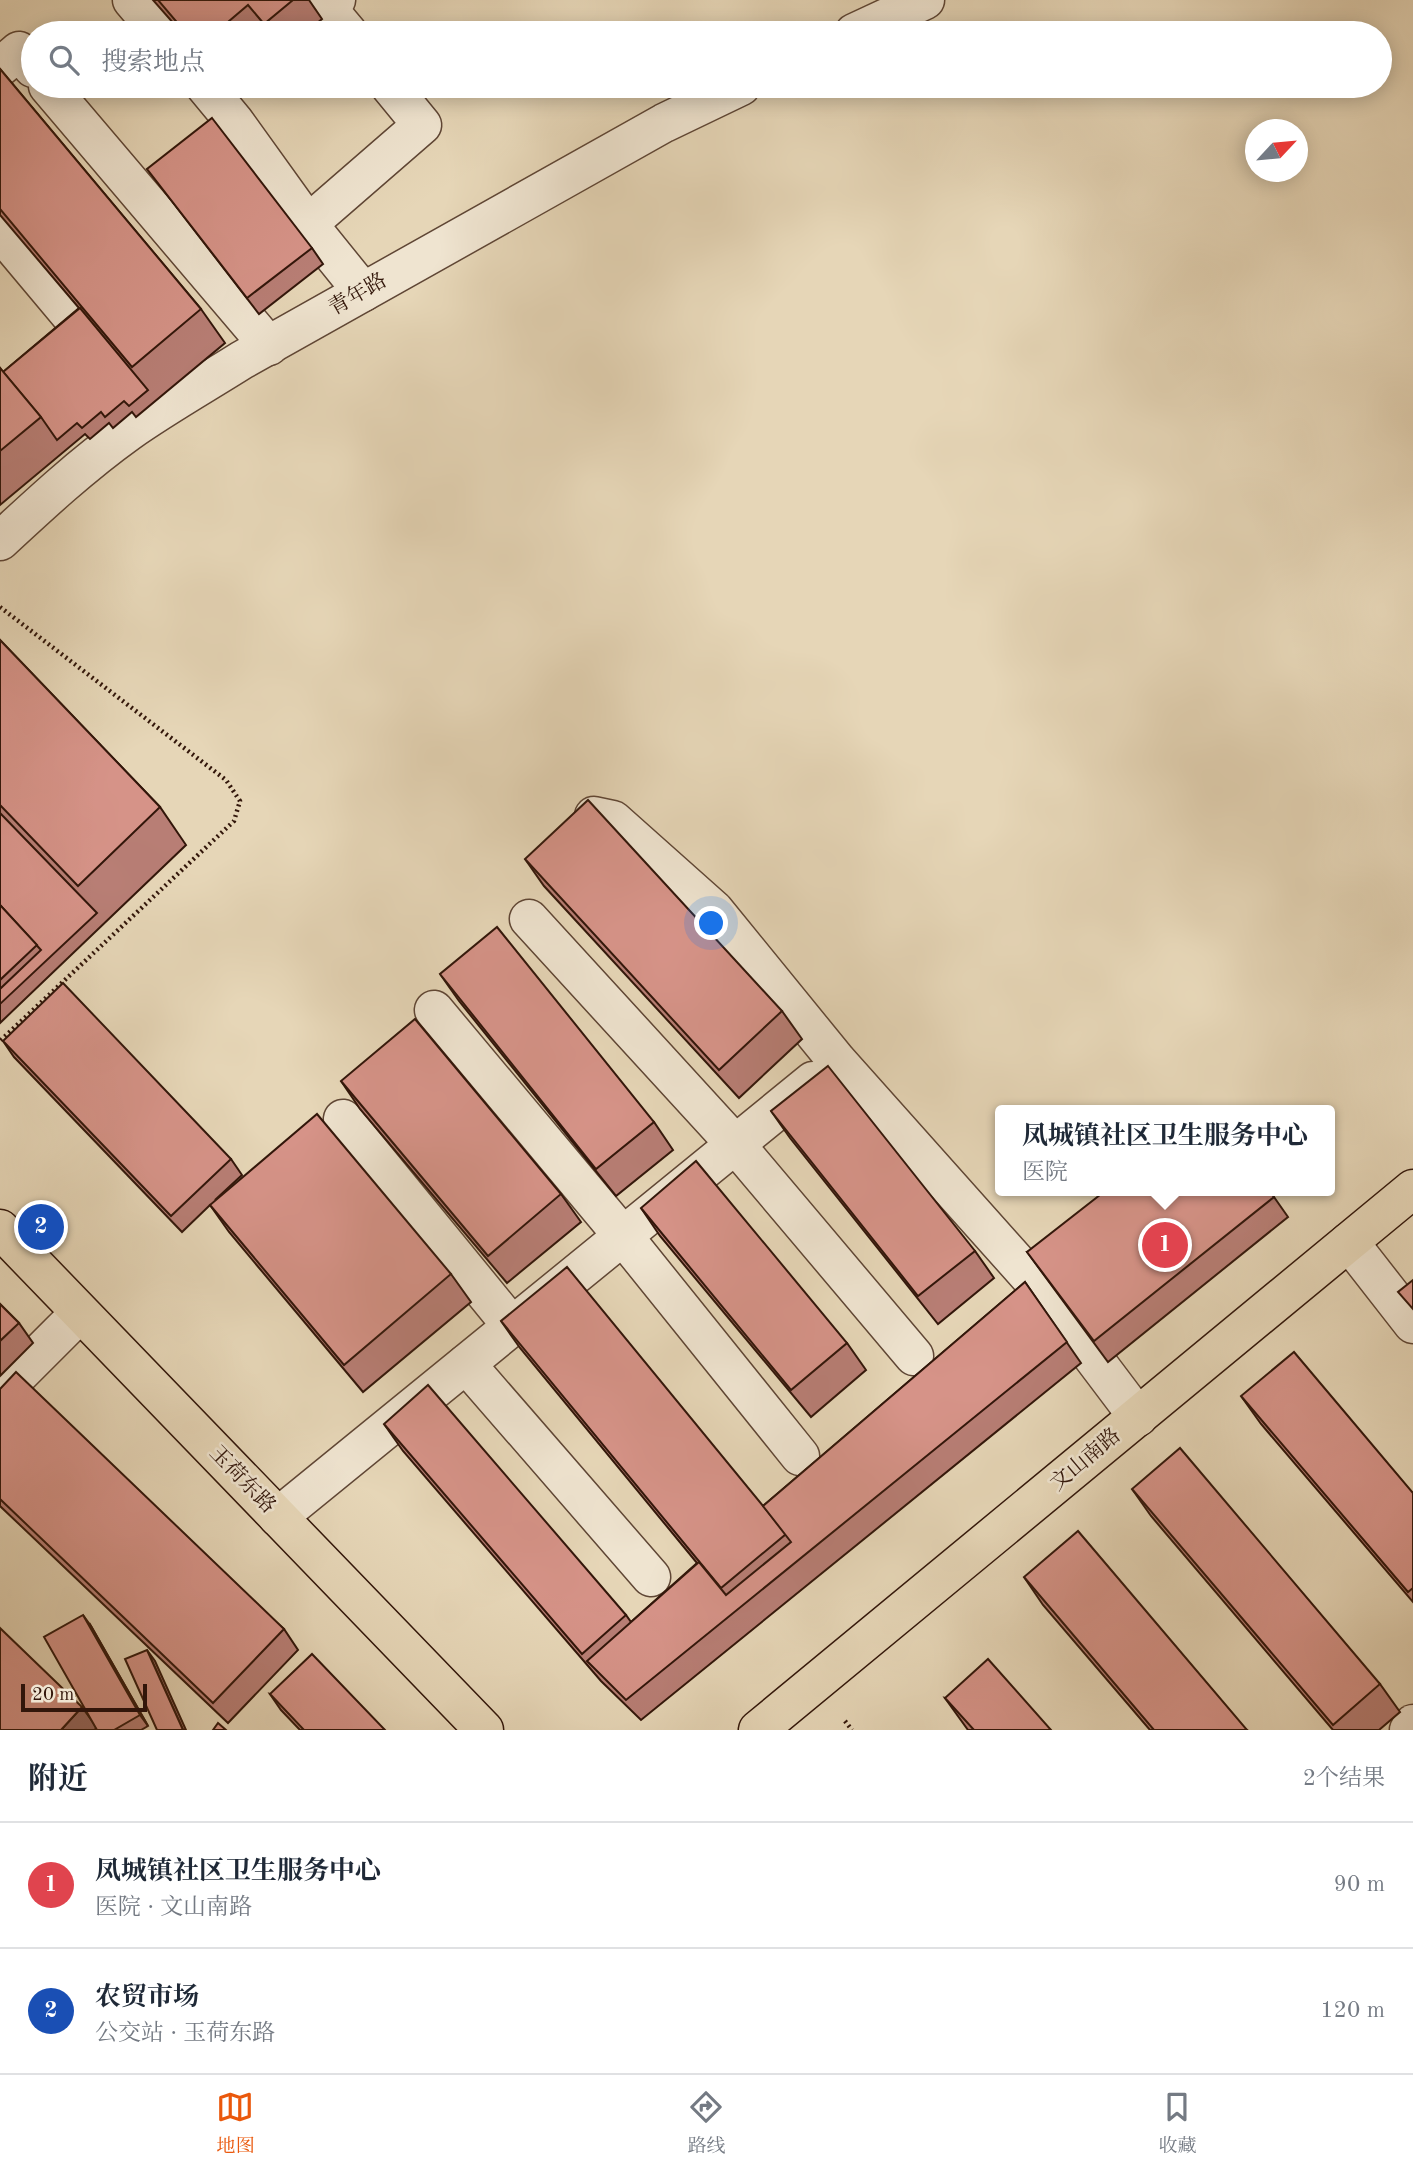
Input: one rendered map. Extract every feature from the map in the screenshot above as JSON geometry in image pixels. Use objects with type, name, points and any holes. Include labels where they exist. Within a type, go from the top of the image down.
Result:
[{"type":"main road","name":"文山南路","points":[[758,1730],[1413,1189]]},
{"type":"main road","name":"玉荷东路","points":[[0,1229],[484,1730]]},
{"type":"street","points":[[132,0],[150,21]]},
{"type":"street","points":[[336,0],[327,8],[338,21]]},
{"type":"street","points":[[880,21],[925,0]]},
{"type":"street","points":[[0,67],[19,51],[21,53]]},
{"type":"street","points":[[58,98],[269,346]]},
{"type":"street","points":[[215,98],[308,224],[363,292]]},
{"type":"street","points":[[308,224],[422,125],[400,98]]},
{"type":"street","name":"青年路","points":[[0,541],[85,466],[127,433],[174,402],[664,123],[716,98]]},
{"type":"street","points":[[0,231],[73,318]]},
{"type":"street","points":[[594,816],[613,820],[714,910],[838,1061],[1045,1295],[1138,1417]]},
{"type":"street","points":[[529,919],[735,1144],[914,1356]]},
{"type":"street","points":[[434,1010],[623,1236],[800,1456]]},
{"type":"street","points":[[278,1517],[838,1061]]},
{"type":"street","points":[[342,1119],[513,1326]]},
{"type":"street","points":[[1349,1242],[1413,1324]]},
{"type":"street","points":[[0,1393],[80,1313]]},
{"type":"street","points":[[466,1364],[651,1577]]},
{"type":"street","points":[[1409,1730],[1413,1724]]},
{"type":"path","points":[[0,607],[226,780],[240,801],[234,821],[0,1041]]},
{"type":"path","points":[[845,1721],[852,1730]]},
{"type":"building","points":[[158,0],[293,0],[268,21],[261,21],[248,5],[229,21],[176,21]]},
{"type":"building","points":[[0,69],[21,94],[21,98],[24,98],[201,309],[132,367],[0,209]]},
{"type":"building","points":[[212,118],[312,248],[247,298],[147,169]]},
{"type":"building","points":[[80,308],[148,390],[129,406],[124,401],[105,417],[101,412],[82,428],[77,423],[57,440],[3,372]]},
{"type":"building","points":[[0,368],[41,417],[0,451]]},
{"type":"building","points":[[0,640],[160,807],[78,886],[0,805]]},
{"type":"building","points":[[588,800],[782,1011],[719,1070],[525,859]]},
{"type":"building","points":[[0,813],[97,913],[0,1004],[0,989],[41,950],[0,905]]},
{"type":"building","points":[[0,905],[37,945],[0,980]]},
{"type":"building","points":[[497,927],[654,1122],[596,1169],[440,974]]},
{"type":"building","points":[[63,983],[231,1159],[171,1216],[3,1041]]},
{"type":"building","points":[[415,1019],[561,1194],[488,1256],[341,1081]]},
{"type":"building","points":[[828,1066],[975,1251],[918,1296],[771,1111]]},
{"type":"building","points":[[317,1114],[451,1274],[344,1365],[210,1205]]},
{"type":"building","points":[[696,1161],[847,1343],[791,1390],[641,1208]]},
{"type":"building","points":[[1099,1196],[1274,1197],[1094,1341],[1027,1252]]},
{"type":"building","points":[[567,1267],[786,1534],[721,1588],[501,1321]]},
{"type":"building","points":[[1413,1280],[1413,1309],[1398,1292]]},
{"type":"building","points":[[1025,1282],[1067,1342],[626,1700],[587,1661],[699,1562],[726,1595],[791,1542],[763,1506]]},
{"type":"building","points":[[0,1304],[19,1323],[0,1341]]},
{"type":"building","points":[[1294,1352],[1413,1493],[1413,1588],[1408,1592],[1241,1396]]},
{"type":"building","points":[[16,1372],[284,1629],[213,1703],[0,1499],[0,1389]]},
{"type":"building","points":[[428,1385],[626,1615],[582,1654],[384,1424]]},
{"type":"building","points":[[1180,1448],[1380,1684],[1333,1725],[1132,1489]]},
{"type":"building","points":[[1078,1531],[1247,1730],[1154,1730],[1024,1577]]},
{"type":"building","points":[[83,1615],[140,1715],[114,1730],[97,1730],[44,1637]]},
{"type":"building","points":[[0,1628],[82,1707],[61,1730],[0,1730]]},
{"type":"building","points":[[147,1650],[183,1730],[157,1730],[125,1659]]},
{"type":"building","points":[[312,1654],[385,1730],[304,1730],[270,1694]]},
{"type":"building","points":[[988,1659],[1051,1730],[974,1730],[945,1698]]},
{"type":"building","points":[[218,1723],[226,1730],[213,1730]]},
{"type":"place","name":"农贸市场","points":[[41,1227]]},
{"type":"place","name":"凤城镇社区卫生服务中心","points":[[1165,1245]]}]
